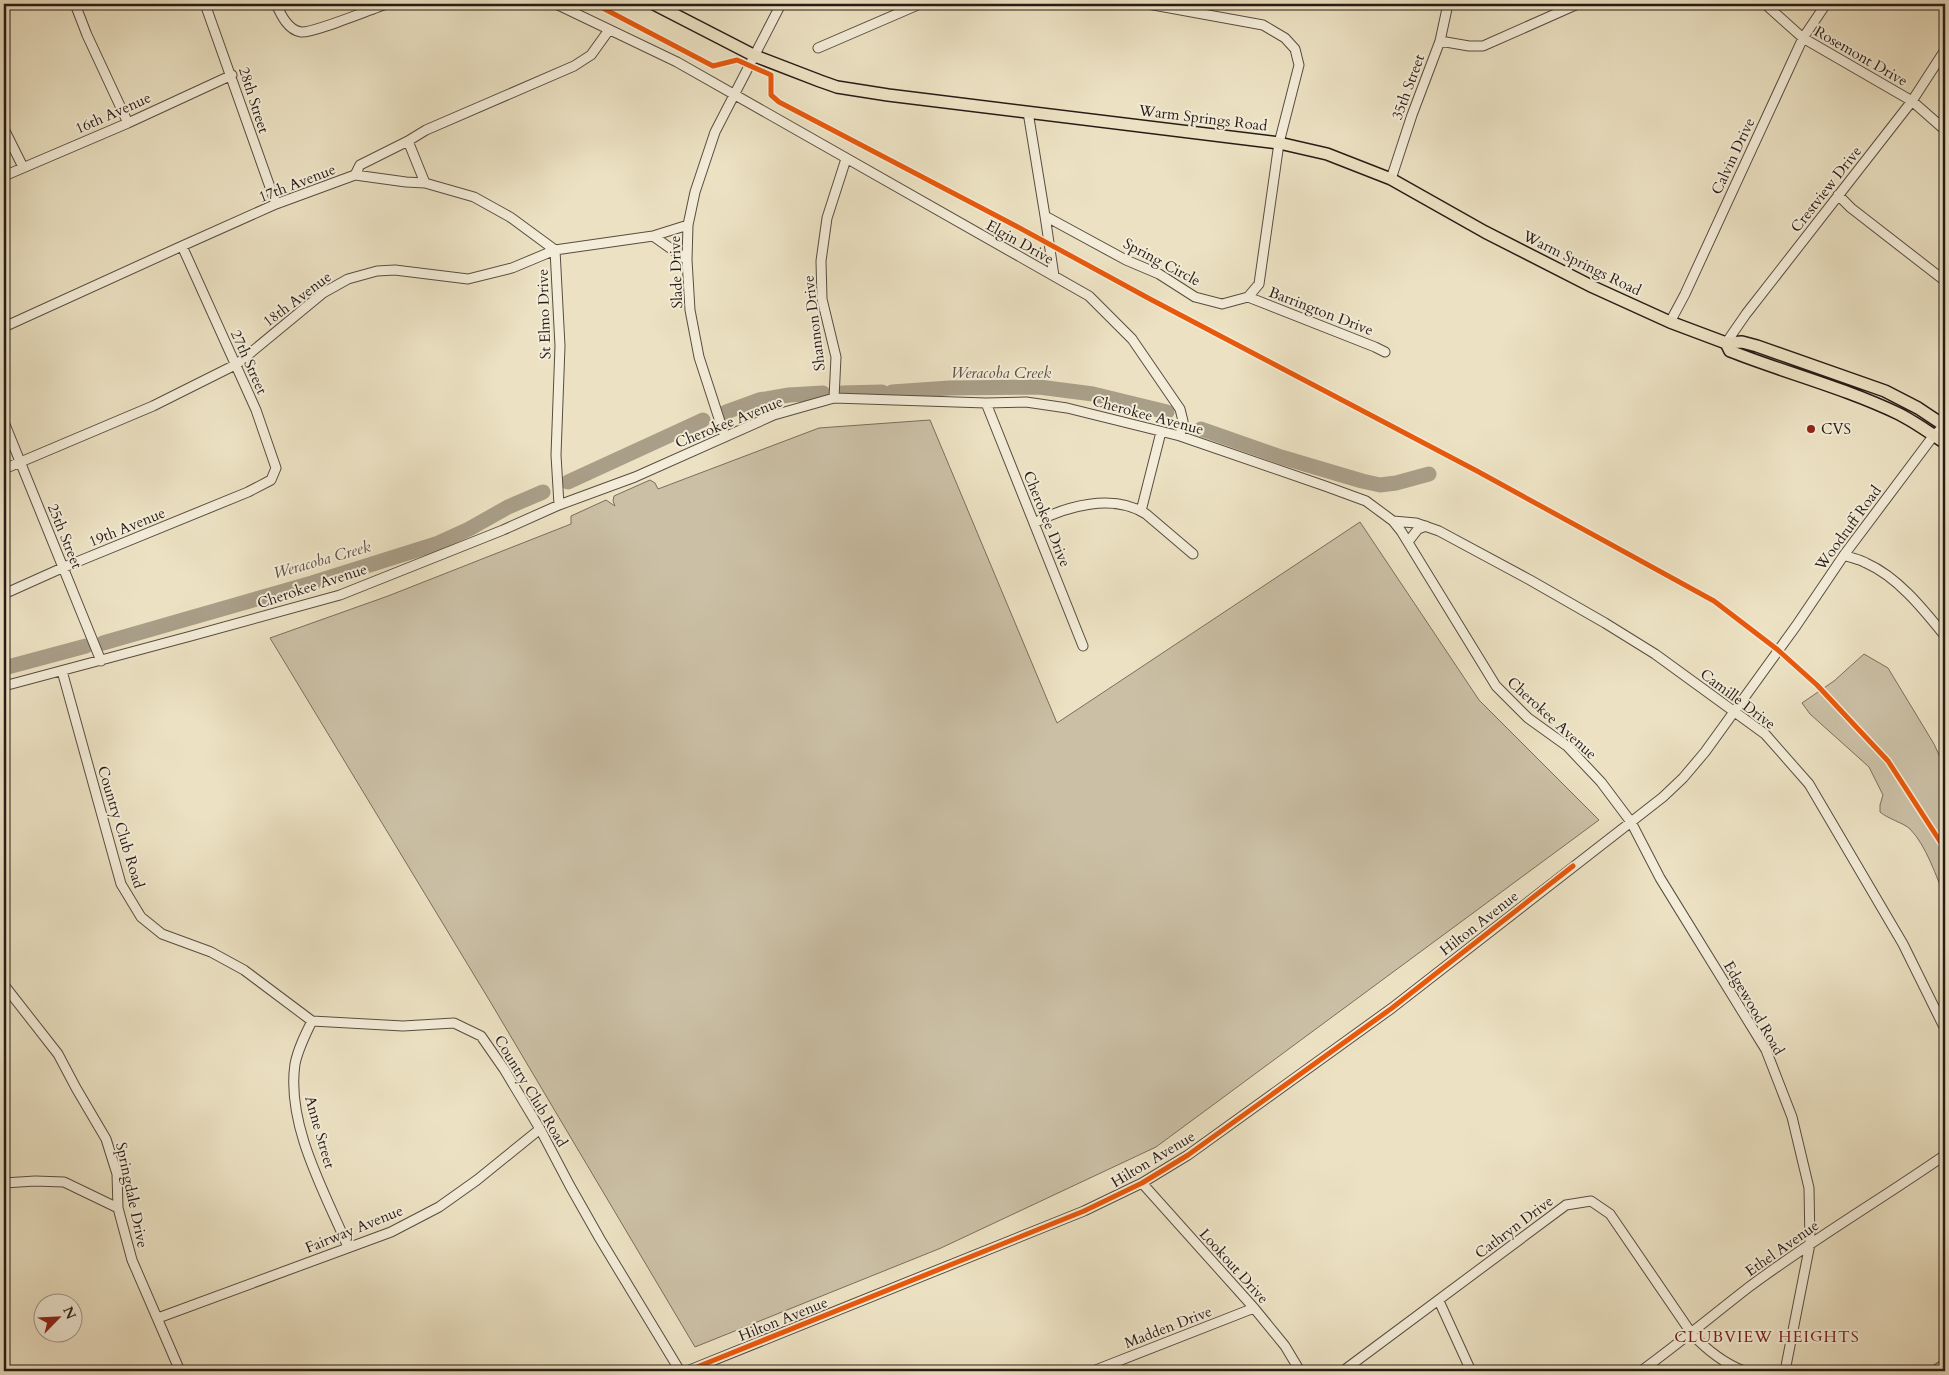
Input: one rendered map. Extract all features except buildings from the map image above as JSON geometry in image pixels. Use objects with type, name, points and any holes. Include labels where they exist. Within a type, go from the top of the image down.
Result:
[{"type":"main road","name":"Warm Springs Road","points":[[654,4],[755,56],[837,86],[888,95],[1279,143],[1328,154],[1392,179],[1485,232],[1600,290],[1670,322],[1726,343],[1742,342],[1757,346],[1865,383],[1918,408],[1945,426]]},
{"type":"main road","name":"Warm Springs Road","points":[[1726,343],[1730,351],[1794,375],[1860,396],[1902,415],[1945,443]]},
{"type":"street","points":[[75,4],[87,35],[128,122]]},
{"type":"street","name":"28th Street","points":[[205,4],[232,75],[276,204]]},
{"type":"street","points":[[276,4],[285,21],[293,29],[302,32],[387,4]]},
{"type":"street","name":"Elgin Drive","points":[[556,4],[677,62],[1088,296],[1132,339],[1180,409],[1183,421],[1180,436]]},
{"type":"street","name":"Slade Drive","points":[[725,437],[699,358],[690,310],[686,260],[688,225],[695,192],[714,132],[781,4]]},
{"type":"street","points":[[818,48],[920,4]]},
{"type":"street","points":[[1148,4],[1263,25],[1286,38],[1295,50],[1299,65],[1279,143],[1259,284],[1248,298]]},
{"type":"street","name":"35th Street","points":[[1392,179],[1412,114],[1440,41],[1448,4]]},
{"type":"street","points":[[1440,41],[1469,46],[1483,46],[1578,4]]},
{"type":"street","name":"Rosemont Drive","points":[[1765,4],[1803,38],[1912,101],[1945,130]]},
{"type":"street","name":"Calvin Drive","points":[[1670,322],[1686,294],[1803,38],[1826,4]]},
{"type":"street","name":"17th Avenue","points":[[4,327],[276,204],[356,175],[360,165],[426,130],[574,66],[591,55],[609,30]]},
{"type":"street","name":"Crestview Drive","points":[[1726,343],[1746,314],[1912,101],[1945,50]]},
{"type":"street","name":"16th Avenue","points":[[4,176],[232,75]]},
{"type":"street","points":[[1028,112],[1054,276]]},
{"type":"street","points":[[4,129],[23,167]]},
{"type":"street","points":[[408,141],[425,183]]},
{"type":"street","name":"Shannon Drive","points":[[834,398],[836,357],[822,299],[821,261],[827,218],[846,159]]},
{"type":"street","name":"St Elmo Drive","points":[[356,175],[425,183],[474,197],[510,217],[555,250],[560,346],[556,455],[559,505]]},
{"type":"street","points":[[1838,195],[1851,208],[1945,281]]},
{"type":"street","name":"Spring Circle","points":[[1045,216],[1126,260],[1159,274],[1195,297],[1222,304],[1248,298]]},
{"type":"street","name":"18th Avenue","points":[[4,469],[153,406],[236,364],[323,293],[348,279],[377,271],[395,270],[468,280],[512,268],[555,250],[653,236],[688,225]]},
{"type":"street","points":[[653,236],[686,260]]},
{"type":"street","name":"27th Street","points":[[182,246],[256,410],[276,468],[271,480],[260,486]]},
{"type":"street","name":"Barrington Drive","points":[[1248,298],[1384,352]]},
{"type":"street","name":"Cherokee Avenue","points":[[4,686],[340,595],[503,530],[559,505],[635,477],[774,416],[834,398],[986,403],[1026,402],[1046,404],[1180,436],[1366,501],[1393,521],[1408,542],[1496,686],[1528,718],[1566,746],[1601,782],[1632,822]]},
{"type":"street","name":"Cherokee Drive","points":[[986,403],[1083,646]]},
{"type":"street","name":"25th Street","points":[[4,422],[101,661]]},
{"type":"street","name":"Woodruff Road","points":[[1778,650],[1844,555],[1934,435],[1945,426]]},
{"type":"street","points":[[1141,511],[1161,432]]},
{"type":"street","name":"19th Avenue","points":[[4,594],[260,486]]},
{"type":"street","points":[[1034,523],[1053,513],[1103,503],[1117,504],[1141,511],[1194,554]]},
{"type":"street","name":"Camille Drive","points":[[1393,521],[1416,523],[1439,531],[1606,623],[1655,654],[1765,734],[1809,784],[1903,944],[1945,1029]]},
{"type":"street","points":[[1408,542],[1418,529],[1426,526]]},
{"type":"street","points":[[1844,555],[1867,563],[1900,587],[1921,607],[1945,636]]},
{"type":"street","name":"Hilton Avenue","points":[[687,1371],[1084,1211],[1142,1183],[1188,1155],[1392,1008],[1663,797],[1683,778],[1705,752],[1778,650]]},
{"type":"street","name":"Country Club Road","points":[[62,671],[109,847],[121,884],[130,902],[141,917],[162,934],[212,952],[244,970],[312,1021],[403,1026],[454,1023],[481,1036],[504,1069],[540,1129],[596,1231],[680,1371]]},
{"type":"street","name":"Edgewood Road","points":[[1632,822],[1660,878],[1766,1050],[1792,1117],[1809,1188],[1810,1244],[1785,1371]]},
{"type":"street","name":"Springdale Drive","points":[[4,985],[58,1054],[106,1139],[116,1174],[118,1208],[132,1260],[180,1371]]},
{"type":"street","name":"Anne Street","points":[[312,1021],[296,1062],[294,1098],[310,1158],[348,1247]]},
{"type":"street","name":"Fairway Avenue","points":[[158,1318],[391,1232],[439,1207],[477,1180],[540,1129]]},
{"type":"street","name":"Ethel Avenue","points":[[1641,1371],[1692,1334],[1749,1287],[1810,1244],[1945,1155]]},
{"type":"street","points":[[4,1184],[35,1181],[64,1182],[118,1208]]},
{"type":"street","name":"Lookout Drive","points":[[1142,1183],[1254,1308],[1285,1346],[1300,1371]]},
{"type":"street","name":"Cathryn Drive","points":[[1343,1371],[1566,1205],[1590,1201],[1610,1214],[1692,1334],[1706,1349],[1730,1366],[1744,1371]]},
{"type":"street","points":[[1439,1301],[1471,1371]]},
{"type":"street","name":"Madden Drive","points":[[1093,1371],[1254,1308]]},
{"type":"street","points":[[1934,1371],[1945,1364]]},
{"type":"shaded area","points":[[930,420],[1057,723],[1360,522],[1479,700],[1599,820],[1156,1147],[941,1248],[695,1347],[491,1003],[270,638],[388,596],[571,524],[571,516],[606,500],[615,506],[614,496],[650,480],[655,483],[658,489],[819,428]]},
{"type":"shaded area","points":[[1864,654],[1888,668],[1934,744],[1945,768],[1945,898],[1930,862],[1916,836],[1907,827],[1880,812],[1883,795],[1869,767],[1810,714],[1802,703],[1834,681]]},
{"type":"waterway","name":"Weracoba Creek","points":[[892,392],[949,388],[1039,387],[1093,394],[1167,412]]},
{"type":"waterway","name":"Weracoba Creek","points":[[842,393],[882,392]]},
{"type":"waterway","name":"Weracoba Creek","points":[[726,412],[759,400],[789,395],[823,393]]},
{"type":"waterway","name":"Weracoba Creek","points":[[568,482],[703,420]]},
{"type":"waterway","name":"Weracoba Creek","points":[[1201,429],[1281,457],[1380,485],[1396,483],[1429,474]]},
{"type":"waterway","name":"Weracoba Creek","points":[[103,643],[312,583],[436,544],[469,529],[508,507],[543,492]]},
{"type":"waterway","name":"Weracoba Creek","points":[[4,668],[86,646]]},
{"type":"cycle path","points":[[595,4],[713,66],[737,60],[771,75],[771,95],[779,102],[1477,471],[1714,601],[1778,650],[1817,685],[1888,761],[1945,849]]},
{"type":"cycle path","points":[[687,1371],[1084,1211],[1142,1183],[1188,1155],[1392,1008],[1573,866]]},
{"type":"place","name":"CVS","points":[[1811,429]]},
{"type":"district","name":"CLUBVIEW HEIGHTS","points":[[1767,1337]]}]
